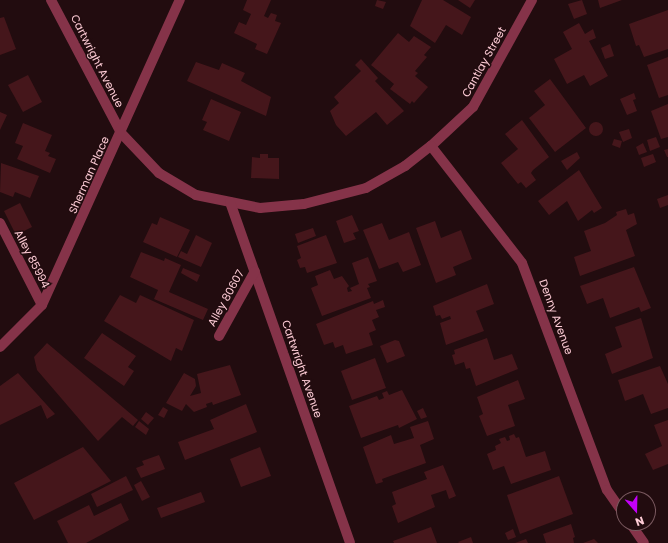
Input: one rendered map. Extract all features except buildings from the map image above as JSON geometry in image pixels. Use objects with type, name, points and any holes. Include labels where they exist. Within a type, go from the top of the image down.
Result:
[{"type":"street","name":"Cartwright Avenue","points":[[51,0],[120,133],[159,173],[196,195],[230,202],[350,543]]},
{"type":"street","name":"Sherman Place","points":[[0,347],[42,305],[180,0]]},
{"type":"street","name":"Cantlay Street","points":[[230,202],[260,208],[304,204],[366,188],[387,177],[431,146],[473,107],[532,0]]},
{"type":"street","name":"Denny Avenue","points":[[431,146],[522,263],[608,490],[616,502]]},
{"type":"street","name":"Alley 85994","points":[[0,223],[42,305]]},
{"type":"street","name":"Alley 80607","points":[[219,336],[255,271]]},
{"type":"street","points":[[636,531],[644,543]]}]
